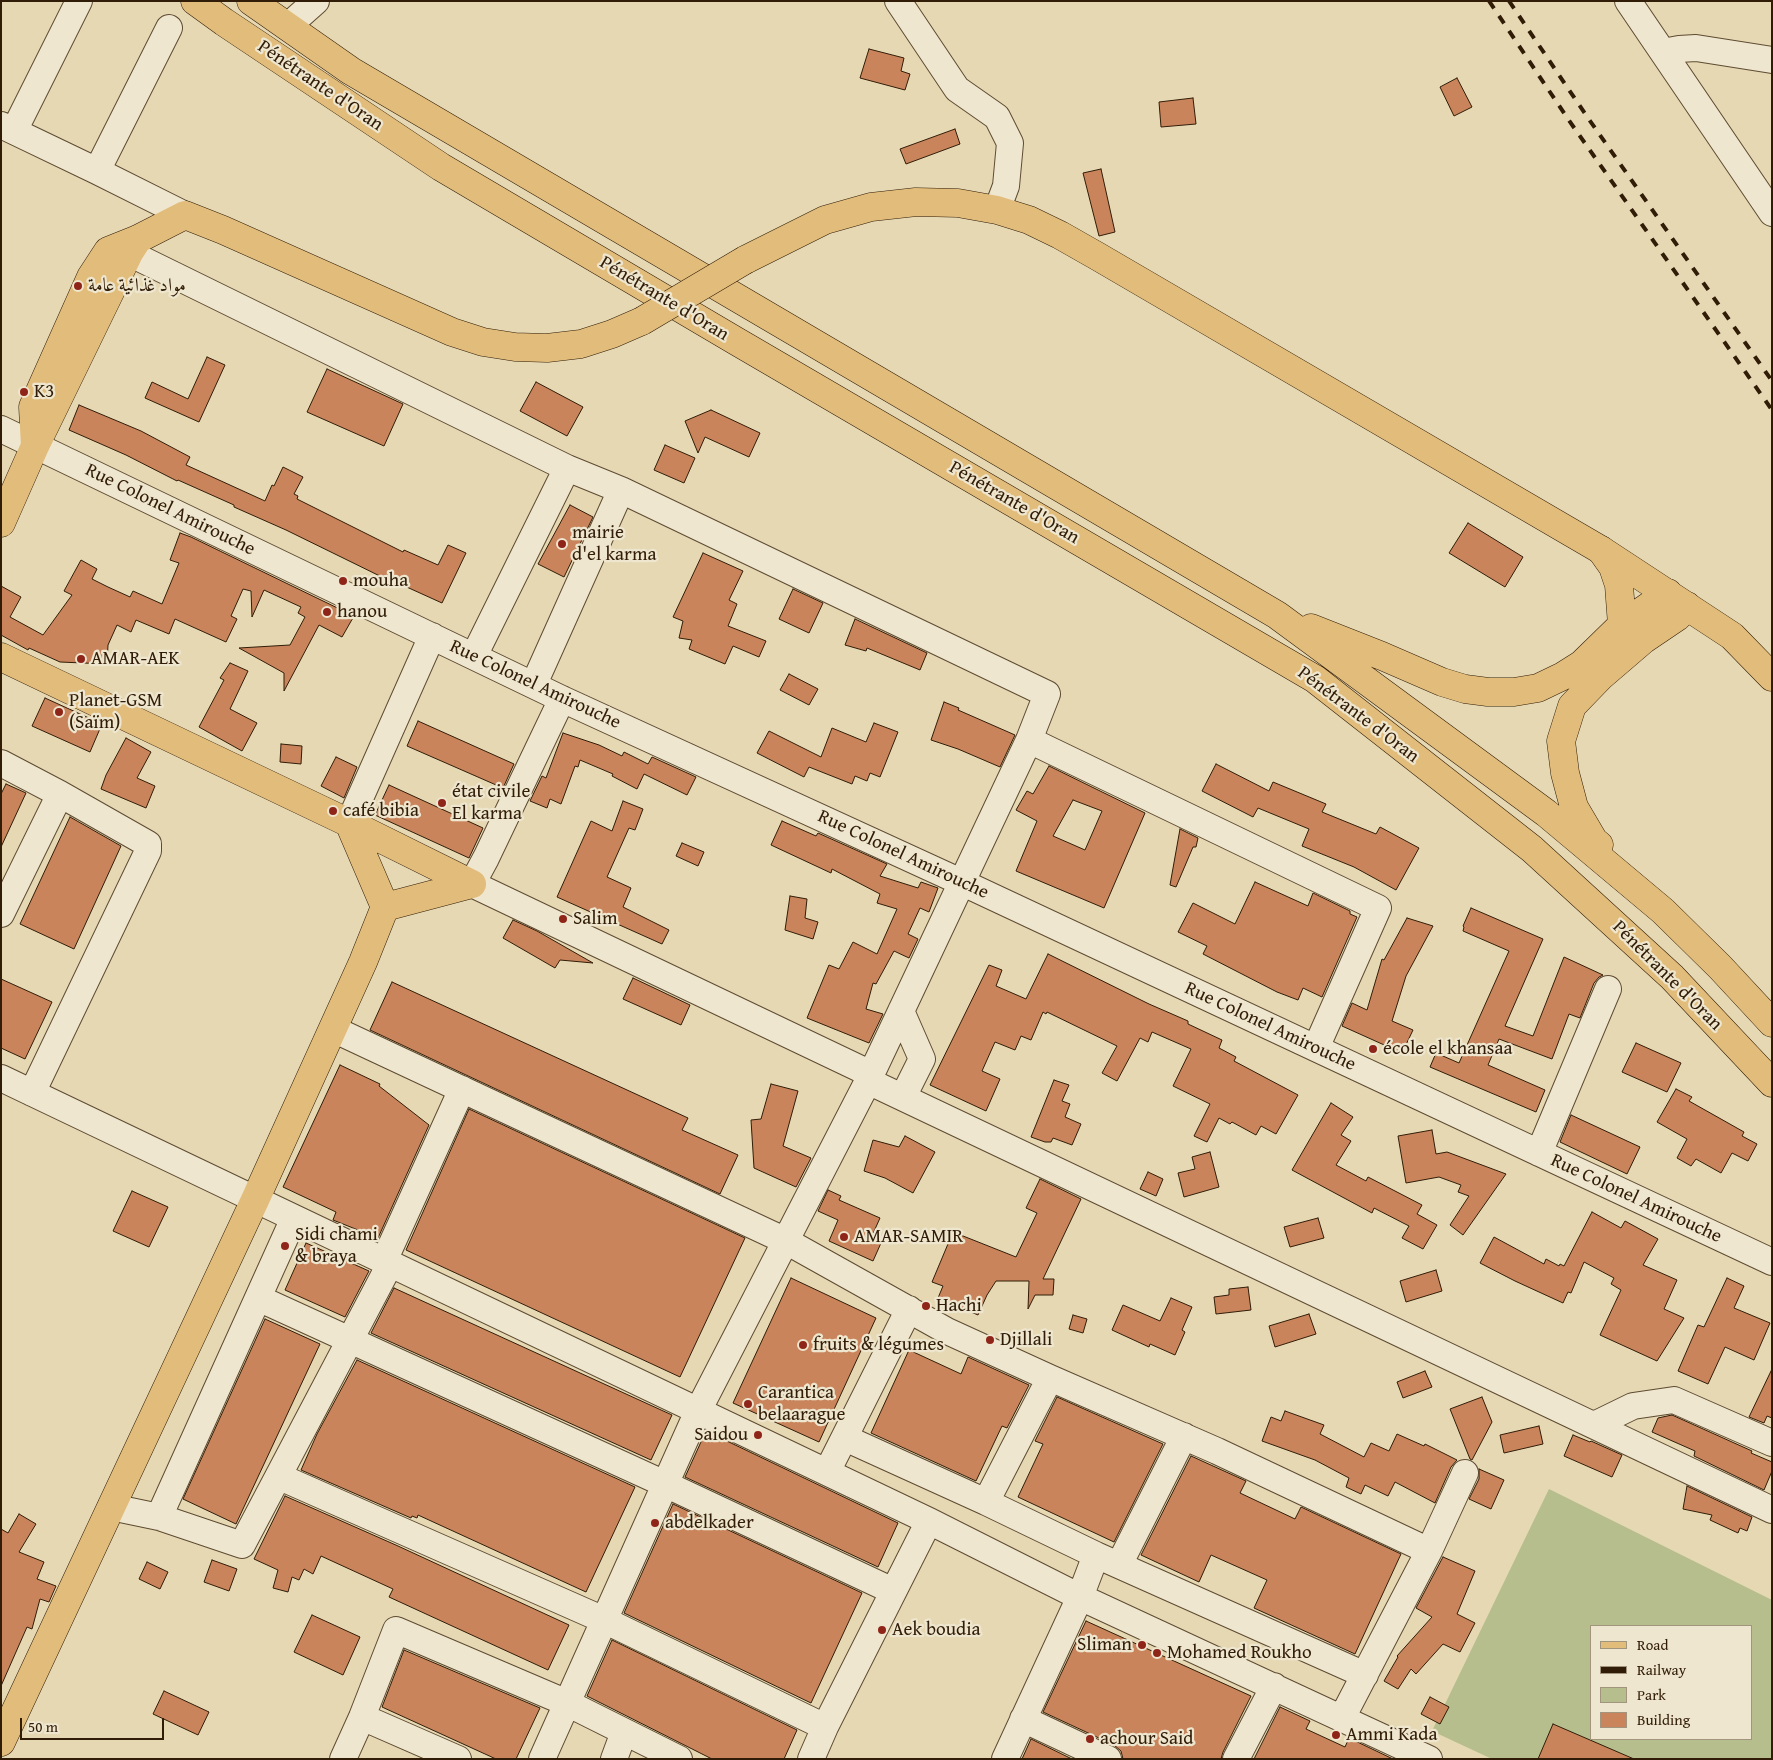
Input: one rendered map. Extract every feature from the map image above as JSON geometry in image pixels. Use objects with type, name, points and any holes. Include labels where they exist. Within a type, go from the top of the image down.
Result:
[{"type":"main road","name":"Pénétrante d'Oran","points":[[196,1],[224,22],[441,167],[1315,679],[1532,849],[1672,977],[1772,1083]]},
{"type":"main road","name":"Pénétrante d'Oran","points":[[252,1],[350,71],[1277,614],[1546,813],[1663,911],[1720,967],[1772,1023]]},
{"type":"main road","points":[[35,446],[33,407],[91,277],[108,251],[134,246],[185,215],[223,230],[452,332],[483,342],[547,348],[581,344],[612,334],[642,321],[745,260],[825,220],[871,207],[916,202],[958,203],[997,210],[1029,220],[1067,239],[1601,550],[1732,636],[1772,677]]},
{"type":"main road","points":[[1,523],[9,486],[35,446],[134,246]]},
{"type":"main road","points":[[1601,550],[1613,567],[1618,585],[1622,625]]},
{"type":"main road","points":[[1277,614],[1442,682],[1466,689],[1488,692],[1514,692],[1538,688],[1563,676],[1582,664],[1622,625],[1678,600]]},
{"type":"main road","points":[[1663,911],[1594,841],[1574,807],[1565,773],[1561,741],[1572,706],[1602,676],[1644,640],[1677,617],[1678,600]]},
{"type":"main road","points":[[1,658],[349,823],[472,884]]},
{"type":"main road","points":[[1,1742],[255,1200],[363,962],[385,907],[349,823]]},
{"type":"main road","points":[[385,907],[472,884]]},
{"type":"street","points":[[79,1],[8,128],[185,215]]},
{"type":"street","points":[[288,26],[316,1]]},
{"type":"street","points":[[898,1],[957,89],[997,116],[1010,143],[1006,186],[997,210]]},
{"type":"street","points":[[1628,1],[1772,213]]},
{"type":"street","points":[[97,171],[169,28]]},
{"type":"street","points":[[1662,52],[1696,48],[1772,60]]},
{"type":"street","points":[[134,246],[567,468],[620,490],[1047,694],[1029,740],[870,1078],[698,1411],[542,1759]]},
{"type":"street","points":[[1,428],[16,420],[33,407]]},
{"type":"street","name":"Rue Colonel Amirouche","points":[[1,428],[562,698],[961,882],[1772,1262]]},
{"type":"street","points":[[474,656],[567,468]]},
{"type":"street","points":[[534,684],[620,490]]},
{"type":"street","points":[[349,823],[432,636]]},
{"type":"street","points":[[562,698],[472,884],[870,1078],[903,1097],[1772,1510]]},
{"type":"street","points":[[1029,740],[1378,908],[1316,1048]]},
{"type":"street","points":[[1,763],[148,844],[148,851],[32,1092]]},
{"type":"street","points":[[1,914],[60,794]]},
{"type":"street","points":[[1539,1153],[1608,989]]},
{"type":"street","points":[[901,1011],[922,1059],[903,1097]]},
{"type":"street","points":[[333,1029],[786,1241],[948,1331],[1184,1436],[1429,1551]]},
{"type":"street","points":[[1,1078],[929,1521],[1080,1597],[1429,1759]]},
{"type":"street","points":[[111,1507],[159,1517],[242,1545],[280,1477],[351,1340],[462,1089]]},
{"type":"street","points":[[159,1517],[294,1218]]},
{"type":"street","points":[[258,1298],[666,1484],[893,1591]]},
{"type":"street","points":[[827,1472],[909,1309]]},
{"type":"street","points":[[986,1502],[1050,1378]]},
{"type":"street","points":[[1594,1425],[1633,1406],[1674,1400],[1772,1442]]},
{"type":"street","points":[[1005,1759],[1080,1597],[1108,1560],[1184,1436]]},
{"type":"street","points":[[845,1438],[1108,1560],[1365,1675]]},
{"type":"street","points":[[1342,1718],[1429,1551],[1465,1473]]},
{"type":"street","points":[[280,1477],[604,1620],[825,1727]]},
{"type":"street","points":[[811,1759],[825,1727],[929,1521]]},
{"type":"street","points":[[350,1757],[362,1717],[396,1630],[567,1703],[679,1759]]},
{"type":"street","points":[[1236,1759],[1274,1686]]},
{"type":"street","points":[[362,1717],[458,1759]]},
{"type":"street","points":[[1023,1719],[1108,1759]]},
{"type":"street","points":[[614,1759],[624,1732]]},
{"type":"green space","points":[[1549,1489],[1772,1600],[1772,1759],[1492,1759],[1432,1731]]},
{"type":"building","points":[[869,49],[904,58],[901,71],[910,74],[905,90],[860,78]]},
{"type":"building","points":[[1457,78],[1472,107],[1454,116],[1440,87]]},
{"type":"building","points":[[1193,98],[1196,124],[1161,127],[1159,102]]},
{"type":"building","points":[[955,129],[960,144],[906,164],[900,149]]},
{"type":"building","points":[[1101,169],[1115,232],[1099,236],[1083,173]]},
{"type":"building","points":[[207,357],[225,365],[199,422],[145,398],[152,382],[188,399]]},
{"type":"building","points":[[327,369],[403,404],[384,446],[307,412]]},
{"type":"building","points":[[536,382],[583,407],[567,436],[520,411]]},
{"type":"building","points":[[79,405],[141,431],[190,457],[186,465],[265,501],[283,467],[303,477],[294,494],[298,496],[297,499],[403,552],[404,550],[438,565],[448,545],[466,553],[442,603],[388,580],[234,507],[234,505],[177,481],[126,455],[69,430]]},
{"type":"building","points":[[711,410],[760,433],[749,457],[705,437],[698,453],[685,421]]},
{"type":"building","points":[[665,445],[695,458],[684,483],[654,470]]},
{"type":"building","points":[[570,505],[593,517],[564,577],[538,564]]},
{"type":"building","points":[[1468,523],[1523,557],[1505,587],[1449,553]]},
{"type":"building","points":[[180,533],[354,616],[342,637],[319,625],[284,691],[284,673],[239,648],[290,645],[305,617],[298,613],[301,607],[264,590],[252,617],[251,591],[243,589],[231,616],[237,619],[226,642],[175,619],[169,634],[136,620],[131,632],[117,625],[108,645],[107,664],[60,662],[29,648],[28,650],[1,635],[1,586],[21,597],[10,617],[43,635],[72,595],[64,591],[81,560],[97,569],[92,579],[130,597],[133,591],[162,604],[179,563],[170,560]]},
{"type":"building","points":[[703,553],[743,571],[729,600],[737,604],[728,626],[766,641],[759,657],[733,646],[725,664],[689,649],[692,640],[679,638],[683,621],[673,617]]},
{"type":"building","points":[[793,589],[823,603],[809,633],[779,619]]},
{"type":"building","points":[[855,619],[927,653],[920,670],[867,648],[866,651],[845,645]]},
{"type":"building","points":[[230,663],[248,671],[230,709],[257,723],[242,751],[199,727],[224,680],[220,678]]},
{"type":"building","points":[[789,674],[818,689],[809,705],[780,690]]},
{"type":"building","points":[[45,698],[102,724],[90,752],[32,726]]},
{"type":"building","points":[[944,702],[1015,735],[1000,767],[931,740]]},
{"type":"building","points":[[418,721],[514,764],[503,788],[407,746]]},
{"type":"building","points":[[874,723],[898,732],[880,777],[870,773],[867,781],[855,776],[852,784],[809,767],[804,777],[757,753],[769,731],[821,757],[832,728],[866,742]]},
{"type":"building","points":[[563,733],[599,745],[622,756],[624,752],[648,764],[652,757],[696,777],[687,795],[644,774],[637,789],[612,776],[613,774],[580,760],[578,767],[575,766],[561,804],[550,799],[547,808],[530,801],[542,776],[546,778]]},
{"type":"building","points":[[126,738],[151,752],[137,778],[155,786],[146,808],[101,789],[106,775]]},
{"type":"building","points":[[281,744],[302,746],[301,764],[280,762]]},
{"type":"building","points":[[336,757],[357,767],[344,798],[321,786]]},
{"type":"building","points":[[1216,764],[1269,791],[1273,782],[1326,804],[1322,812],[1376,834],[1380,827],[1419,848],[1396,890],[1354,867],[1302,846],[1309,829],[1258,808],[1253,817],[1202,791]]},
{"type":"building","points":[[1049,766],[1145,813],[1104,908],[1016,871],[1037,821],[1016,810],[1027,791],[1033,794]],"holes":[[[1073,800],[1102,811],[1085,850],[1053,836]]]},
{"type":"building","points":[[6,784],[26,793],[1,847],[1,794]]},
{"type":"building","points":[[389,785],[483,828],[469,858],[375,815]]},
{"type":"building","points":[[623,801],[643,809],[635,830],[629,828],[607,877],[631,888],[623,907],[669,930],[662,944],[557,897],[591,821],[612,831]]},
{"type":"building","points":[[70,817],[121,846],[74,949],[20,924]]},
{"type":"building","points":[[782,821],[816,836],[818,833],[887,864],[880,876],[918,888],[921,882],[938,888],[929,912],[920,908],[908,934],[918,939],[909,958],[894,951],[876,984],[873,983],[866,1009],[883,1014],[869,1043],[807,1018],[829,965],[839,969],[853,942],[877,954],[897,909],[877,903],[880,894],[832,869],[831,873],[771,845]]},
{"type":"building","points":[[1180,829],[1198,838],[1196,847],[1193,847],[1176,887],[1170,885]]},
{"type":"building","points":[[682,843],[704,852],[698,866],[676,856]]},
{"type":"building","points":[[1255,882],[1308,906],[1313,893],[1350,911],[1350,914],[1357,917],[1322,997],[1303,988],[1298,1000],[1277,992],[1203,954],[1207,946],[1178,932],[1193,903],[1235,924]]},
{"type":"building","points":[[790,896],[807,899],[805,918],[818,922],[813,939],[785,930]]},
{"type":"building","points":[[1471,908],[1543,939],[1505,1026],[1533,1036],[1564,957],[1603,975],[1594,983],[1580,1018],[1569,1014],[1552,1059],[1499,1039],[1488,1065],[1545,1090],[1536,1112],[1430,1067],[1436,1053],[1459,1063],[1509,951],[1463,931],[1463,926]]},
{"type":"building","points":[[1407,918],[1433,926],[1406,976],[1392,1021],[1413,1030],[1402,1053],[1342,1026],[1352,1003],[1367,1010],[1382,959],[1384,960]]},
{"type":"building","points":[[513,920],[537,931],[593,963],[560,960],[555,968],[503,938]]},
{"type":"building","points":[[1048,954],[1149,1004],[1188,1021],[1188,1024],[1222,1040],[1219,1048],[1236,1057],[1234,1061],[1298,1095],[1276,1134],[1261,1126],[1256,1135],[1232,1122],[1230,1124],[1219,1118],[1207,1142],[1194,1136],[1210,1104],[1173,1086],[1191,1049],[1152,1032],[1148,1042],[1140,1038],[1117,1081],[1102,1073],[1117,1046],[1047,1012],[1046,1014],[1043,1012],[1031,1040],[1021,1036],[1015,1050],[995,1042],[982,1071],[1000,1079],[986,1111],[930,1085],[989,965],[1002,970],[996,986],[1026,999]]},
{"type":"building","points":[[633,978],[690,1005],[681,1025],[623,999]]},
{"type":"building","points":[[1,979],[52,1002],[25,1059],[1,1048]]},
{"type":"building","points":[[392,982],[688,1118],[682,1130],[738,1155],[720,1194],[370,1030]]},
{"type":"building","points":[[1636,1043],[1681,1063],[1667,1092],[1622,1072]]},
{"type":"building","points":[[340,1065],[380,1084],[379,1086],[429,1125],[378,1238],[333,1220],[336,1212],[283,1187]]},
{"type":"building","points":[[1054,1080],[1069,1085],[1062,1101],[1070,1104],[1065,1117],[1081,1124],[1072,1145],[1053,1138],[1051,1142],[1045,1142],[1031,1137]]},
{"type":"building","points":[[771,1084],[798,1091],[783,1146],[811,1158],[796,1187],[754,1168],[751,1120],[761,1119]]},
{"type":"building","points":[[1676,1089],[1692,1097],[1689,1101],[1744,1132],[1742,1136],[1757,1144],[1748,1161],[1732,1153],[1721,1173],[1696,1159],[1691,1166],[1677,1158],[1687,1139],[1657,1122]]},
{"type":"building","points":[[1331,1103],[1353,1117],[1341,1135],[1351,1141],[1336,1165],[1366,1181],[1368,1177],[1422,1205],[1417,1214],[1437,1225],[1423,1249],[1402,1238],[1409,1226],[1374,1208],[1372,1213],[1292,1170]]},
{"type":"building","points":[[469,1109],[745,1238],[680,1377],[406,1250]]},
{"type":"building","points":[[1571,1115],[1640,1147],[1627,1174],[1560,1142]]},
{"type":"building","points":[[1432,1130],[1436,1154],[1447,1152],[1506,1174],[1463,1235],[1450,1225],[1469,1196],[1458,1192],[1461,1185],[1439,1177],[1406,1183],[1398,1136]]},
{"type":"building","points":[[905,1136],[935,1152],[913,1193],[885,1178],[864,1171],[873,1140],[899,1147]]},
{"type":"building","points":[[1210,1152],[1219,1187],[1184,1197],[1178,1173],[1195,1169],[1192,1157]]},
{"type":"building","points":[[1148,1172],[1163,1179],[1156,1196],[1140,1189]]},
{"type":"building","points":[[1040,1179],[1081,1199],[1043,1279],[1054,1279],[1053,1295],[1035,1295],[1028,1309],[1029,1281],[996,1281],[978,1315],[938,1298],[943,1286],[932,1282],[953,1232],[1016,1257],[1037,1213],[1026,1208]]},
{"type":"building","points":[[828,1190],[841,1196],[839,1200],[880,1218],[871,1238],[881,1243],[873,1261],[829,1241],[838,1220],[818,1211]]},
{"type":"building","points":[[132,1191],[168,1207],[149,1247],[113,1231]]},
{"type":"building","points":[[1592,1212],[1621,1228],[1625,1221],[1658,1239],[1643,1265],[1677,1280],[1664,1309],[1684,1318],[1657,1361],[1600,1335],[1621,1290],[1611,1284],[1614,1278],[1584,1262],[1571,1293],[1568,1292],[1563,1303],[1480,1263],[1494,1237],[1544,1264],[1546,1259],[1559,1266],[1560,1264],[1564,1266]]},
{"type":"building","points":[[1318,1218],[1324,1238],[1290,1247],[1284,1227]]},
{"type":"building","points":[[306,1243],[369,1271],[345,1317],[285,1290]]},
{"type":"building","points":[[1436,1270],[1442,1291],[1406,1302],[1400,1281]]},
{"type":"building","points":[[791,1278],[876,1318],[819,1442],[733,1403]]},
{"type":"building","points":[[1727,1278],[1744,1286],[1734,1308],[1770,1323],[1754,1360],[1725,1347],[1708,1384],[1678,1371],[1698,1325],[1704,1327]]},
{"type":"building","points":[[1248,1287],[1251,1310],[1216,1314],[1214,1297],[1229,1295],[1229,1289]]},
{"type":"building","points":[[394,1288],[672,1415],[651,1460],[371,1333]]},
{"type":"building","points":[[1171,1298],[1192,1307],[1182,1330],[1185,1332],[1175,1355],[1150,1344],[1149,1347],[1112,1330],[1123,1305],[1160,1321]]},
{"type":"building","points":[[1309,1314],[1316,1334],[1275,1347],[1269,1326]]},
{"type":"building","points":[[1073,1315],[1087,1319],[1083,1333],[1069,1329]]},
{"type":"building","points":[[265,1319],[320,1344],[236,1524],[183,1499]]},
{"type":"building","points":[[909,1350],[961,1374],[968,1357],[1029,1385],[1007,1428],[1002,1426],[976,1481],[871,1433]]},
{"type":"building","points":[[357,1360],[635,1487],[586,1592],[418,1515],[417,1518],[412,1516],[411,1518],[301,1470],[317,1434]]},
{"type":"building","points":[[1772,1369],[1772,1418],[1767,1416],[1764,1423],[1749,1417]]},
{"type":"building","points":[[1425,1371],[1432,1387],[1403,1398],[1397,1382]]},
{"type":"building","points":[[1057,1397],[1163,1444],[1114,1542],[1018,1497],[1043,1444],[1035,1441]]},
{"type":"building","points":[[1482,1397],[1492,1422],[1472,1460],[1450,1409]]},
{"type":"building","points":[[1285,1411],[1324,1425],[1320,1434],[1364,1457],[1371,1443],[1389,1451],[1397,1434],[1424,1446],[1425,1444],[1457,1460],[1451,1467],[1435,1503],[1395,1482],[1388,1496],[1365,1485],[1361,1494],[1346,1487],[1349,1478],[1315,1460],[1262,1441],[1271,1417],[1281,1421]]},
{"type":"building","points":[[1672,1415],[1772,1462],[1772,1471],[1764,1490],[1694,1456],[1695,1451],[1652,1432],[1658,1418]]},
{"type":"building","points":[[1539,1426],[1543,1444],[1504,1453],[1500,1435]]},
{"type":"building","points":[[706,1431],[898,1523],[878,1567],[685,1477]]},
{"type":"building","points":[[1573,1435],[1622,1455],[1612,1477],[1564,1456]]},
{"type":"building","points":[[1191,1456],[1246,1481],[1240,1493],[1295,1519],[1301,1507],[1401,1554],[1355,1654],[1254,1608],[1267,1580],[1211,1555],[1199,1582],[1141,1555]]},
{"type":"building","points":[[1479,1469],[1504,1480],[1491,1509],[1469,1499],[1479,1479]]},
{"type":"building","points":[[1687,1486],[1752,1517],[1747,1531],[1740,1528],[1738,1533],[1710,1520],[1712,1515],[1683,1509]]},
{"type":"building","points":[[285,1496],[569,1625],[548,1670],[389,1597],[393,1589],[321,1556],[313,1574],[304,1569],[299,1580],[292,1577],[288,1592],[273,1588],[278,1570],[254,1559]]},
{"type":"building","points":[[673,1504],[862,1593],[811,1703],[624,1613]]},
{"type":"building","points":[[19,1514],[36,1524],[19,1552],[44,1562],[37,1579],[56,1586],[49,1602],[40,1599],[32,1629],[27,1627],[1,1686],[1,1529],[8,1533]]},
{"type":"building","points":[[1443,1557],[1475,1571],[1457,1614],[1475,1623],[1460,1652],[1443,1644],[1416,1674],[1411,1669],[1398,1689],[1384,1681],[1397,1656],[1432,1617],[1416,1608]]},
{"type":"building","points":[[212,1560],[237,1569],[229,1591],[204,1582]]},
{"type":"building","points":[[147,1562],[168,1572],[160,1589],[139,1579]]},
{"type":"building","points":[[312,1615],[360,1637],[343,1675],[294,1652]]},
{"type":"building","points":[[1086,1621],[1251,1696],[1221,1759],[1123,1759],[1121,1751],[1114,1745],[1043,1712]]},
{"type":"building","points":[[612,1640],[797,1730],[784,1759],[712,1759],[587,1696]]},
{"type":"building","points":[[404,1650],[540,1708],[516,1759],[496,1759],[382,1707]]},
{"type":"building","points":[[164,1691],[209,1712],[198,1735],[153,1714]]},
{"type":"building","points":[[1430,1697],[1449,1707],[1440,1724],[1421,1714]]},
{"type":"building","points":[[1280,1707],[1310,1721],[1306,1729],[1345,1747],[1349,1738],[1393,1759],[1254,1759]]},
{"type":"building","points":[[1553,1724],[1634,1759],[1538,1759]]},
{"type":"building","points":[[1031,1739],[1072,1759],[1022,1759]]},
{"type":"railway","points":[[1489,1],[1568,119],[1772,410]]},
{"type":"railway","points":[[1509,1],[1588,118],[1772,381]]},
{"type":"place","name":"مواد غذائية عامة","points":[[78,286]]},
{"type":"place","name":"K3","points":[[24,392]]},
{"type":"place","name":"mairie d'el karma","points":[[562,544]]},
{"type":"place","name":"mouha","points":[[343,581]]},
{"type":"place","name":"hanou","points":[[327,612]]},
{"type":"place","name":"AMAR-AEK","points":[[81,659]]},
{"type":"place","name":"Planet-GSM (Saïm)","points":[[59,712]]},
{"type":"place","name":"état civile El karma","points":[[442,803]]},
{"type":"place","name":"café bibia","points":[[333,811]]},
{"type":"place","name":"Salim","points":[[563,919]]},
{"type":"place","name":"école el khansaa","points":[[1373,1049]]},
{"type":"place","name":"AMAR-SAMIR","points":[[844,1237]]},
{"type":"place","name":"Sidi chami & braya","points":[[285,1246]]},
{"type":"place","name":"Hachi","points":[[926,1306]]},
{"type":"place","name":"Djillali","points":[[990,1340]]},
{"type":"place","name":"fruits & légumes","points":[[803,1345]]},
{"type":"place","name":"Carantica belaarague","points":[[748,1404]]},
{"type":"place","name":"Saidou","points":[[758,1435]]},
{"type":"place","name":"abdelkader","points":[[655,1523]]},
{"type":"place","name":"Aek boudia","points":[[882,1630]]},
{"type":"place","name":"Sliman","points":[[1142,1645]]},
{"type":"place","name":"Mohamed Roukho","points":[[1157,1653]]},
{"type":"place","name":"Ammi Kada","points":[[1336,1735]]},
{"type":"place","name":"achour Said","points":[[1090,1739]]}]
